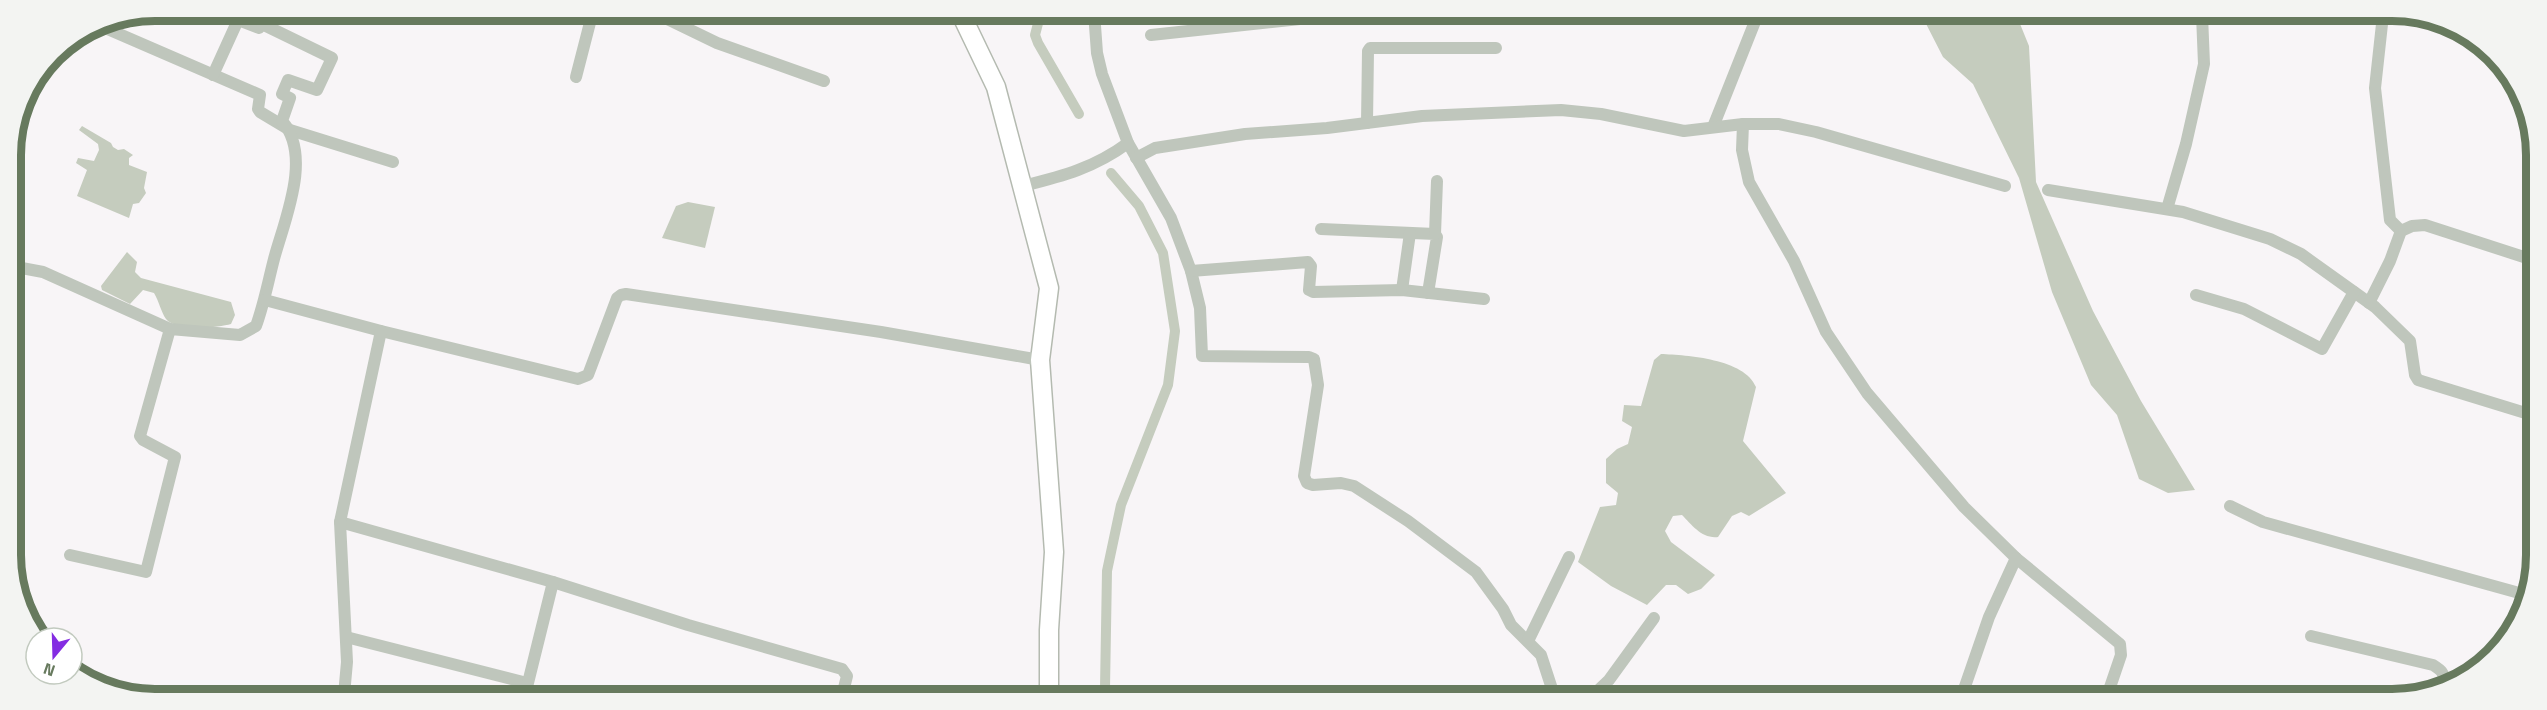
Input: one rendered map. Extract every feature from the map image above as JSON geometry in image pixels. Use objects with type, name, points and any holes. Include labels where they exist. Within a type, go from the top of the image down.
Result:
[{"type":"main road","points":[[964,21],[996,87],[1049,288],[1040,360],[1054,552],[1049,630],[1049,689]]},
{"type":"street","points":[[213,75],[238,21]]},
{"type":"street","points":[[240,21],[257,28],[264,21]]},
{"type":"street","points":[[576,77],[590,21]]},
{"type":"street","points":[[672,21],[717,43],[824,81]]},
{"type":"street","points":[[1095,21],[1097,53],[1102,74],[1128,143],[1171,218],[1191,271],[1200,308],[1202,356],[1309,357],[1314,359],[1318,385],[1304,476],[1307,483],[1313,485],[1341,483],[1354,486],[1408,521],[1476,572],[1503,609],[1511,625],[1541,655],[1552,689]]},
{"type":"street","points":[[1151,35],[1275,21]]},
{"type":"street","points":[[1713,128],[1755,21]]},
{"type":"street","points":[[2167,209],[2186,144],[2204,64],[2202,21]]},
{"type":"street","points":[[2382,21],[2375,88],[2390,220],[2401,231]]},
{"type":"street","points":[[21,268],[43,272],[170,329],[240,335],[256,326],[265,300],[294,187],[296,170],[290,130],[282,122],[290,98],[282,94],[288,81],[317,90],[332,58],[262,24]]},
{"type":"street","points":[[109,29],[260,95],[258,109],[260,112],[290,130],[393,162]]},
{"type":"street","points":[[1367,123],[1368,51],[1370,48],[1496,48]]},
{"type":"street","points":[[1136,158],[1155,148],[1245,134],[1422,116],[1562,110],[1601,114],[1684,131],[1743,123],[1779,124],[1816,132],[2005,186]]},
{"type":"street","points":[[1743,123],[1742,150],[1749,182],[1794,261],[1826,332],[1867,393],[1964,507],[2016,558],[2120,644],[2121,655],[2109,689]]},
{"type":"street","points":[[1023,186],[1074,173],[1107,158],[1128,143]]},
{"type":"street","points":[[1428,293],[1437,237],[1435,234],[1437,181]]},
{"type":"street","points":[[2048,190],[2183,212],[2270,239],[2301,254],[2354,292],[2410,340],[2415,375],[2418,380],[2526,413]]},
{"type":"street","points":[[2369,303],[2390,261],[2401,231],[2412,226],[2425,225],[2526,258]]},
{"type":"street","points":[[1321,229],[1435,234]]},
{"type":"street","points":[[1402,290],[1410,233]]},
{"type":"street","points":[[1191,271],[1308,262],[1311,266],[1309,286],[1311,291],[1402,290],[1484,299]]},
{"type":"street","points":[[2196,295],[2244,309],[2322,349],[2354,292]]},
{"type":"street","points":[[265,300],[578,379],[583,379],[588,375],[617,298],[621,294],[881,332],[1040,360]]},
{"type":"street","points":[[70,555],[146,572],[175,457],[143,440],[140,436],[170,329]]},
{"type":"street","points":[[345,689],[347,662],[340,522],[381,331]]},
{"type":"street","points":[[2230,506],[2263,522],[2520,593]]},
{"type":"street","points":[[340,522],[553,582],[688,625],[842,669],[847,672],[844,689]]},
{"type":"street","points":[[1528,641],[1569,557]]},
{"type":"street","points":[[1964,689],[1989,617],[2016,558]]},
{"type":"street","points":[[346,637],[526,689],[553,582]]},
{"type":"street","points":[[1600,689],[1609,680],[1654,618]]},
{"type":"street","points":[[2311,636],[2433,665],[2441,670],[2445,679]]},
{"type":"shaded area","points":[[1925,21],[2019,21],[2029,46],[2036,182],[2093,311],[2141,401],[2195,490],[2168,493],[2139,479],[2117,415],[2091,385],[2052,292],[2019,178],[1973,84],[1943,57]]},
{"type":"shaded area","points":[[82,126],[111,143],[118,150],[124,149],[133,155],[129,158],[129,165],[147,172],[144,188],[146,193],[139,203],[133,204],[129,218],[77,196],[87,170],[76,163],[78,158],[94,161],[99,150],[98,144],[79,130]]},
{"type":"shaded area","points":[[688,202],[715,207],[705,248],[662,238],[676,206]]},
{"type":"shaded area","points":[[127,252],[137,262],[135,272],[141,278],[231,302],[235,315],[231,324],[216,327],[178,325],[166,319],[154,293],[143,290],[130,304],[102,290],[101,286]]},
{"type":"shaded area","points":[[1661,354],[1714,360],[1740,370],[1750,378],[1756,387],[1743,441],[1786,493],[1749,516],[1741,512],[1732,516],[1718,537],[1702,534],[1682,515],[1673,516],[1665,531],[1671,542],[1715,575],[1701,589],[1688,594],[1676,585],[1666,585],[1647,605],[1611,586],[1578,562],[1600,507],[1616,505],[1618,493],[1606,483],[1606,459],[1617,449],[1628,444],[1632,427],[1622,421],[1624,405],[1641,406],[1654,360]]},
{"type":"waterway","points":[[1039,21],[1035,35],[1038,43],[1079,114]]},
{"type":"waterway","points":[[1105,688],[1107,571],[1121,505],[1168,385],[1175,331],[1163,253],[1139,206],[1111,173]]}]
